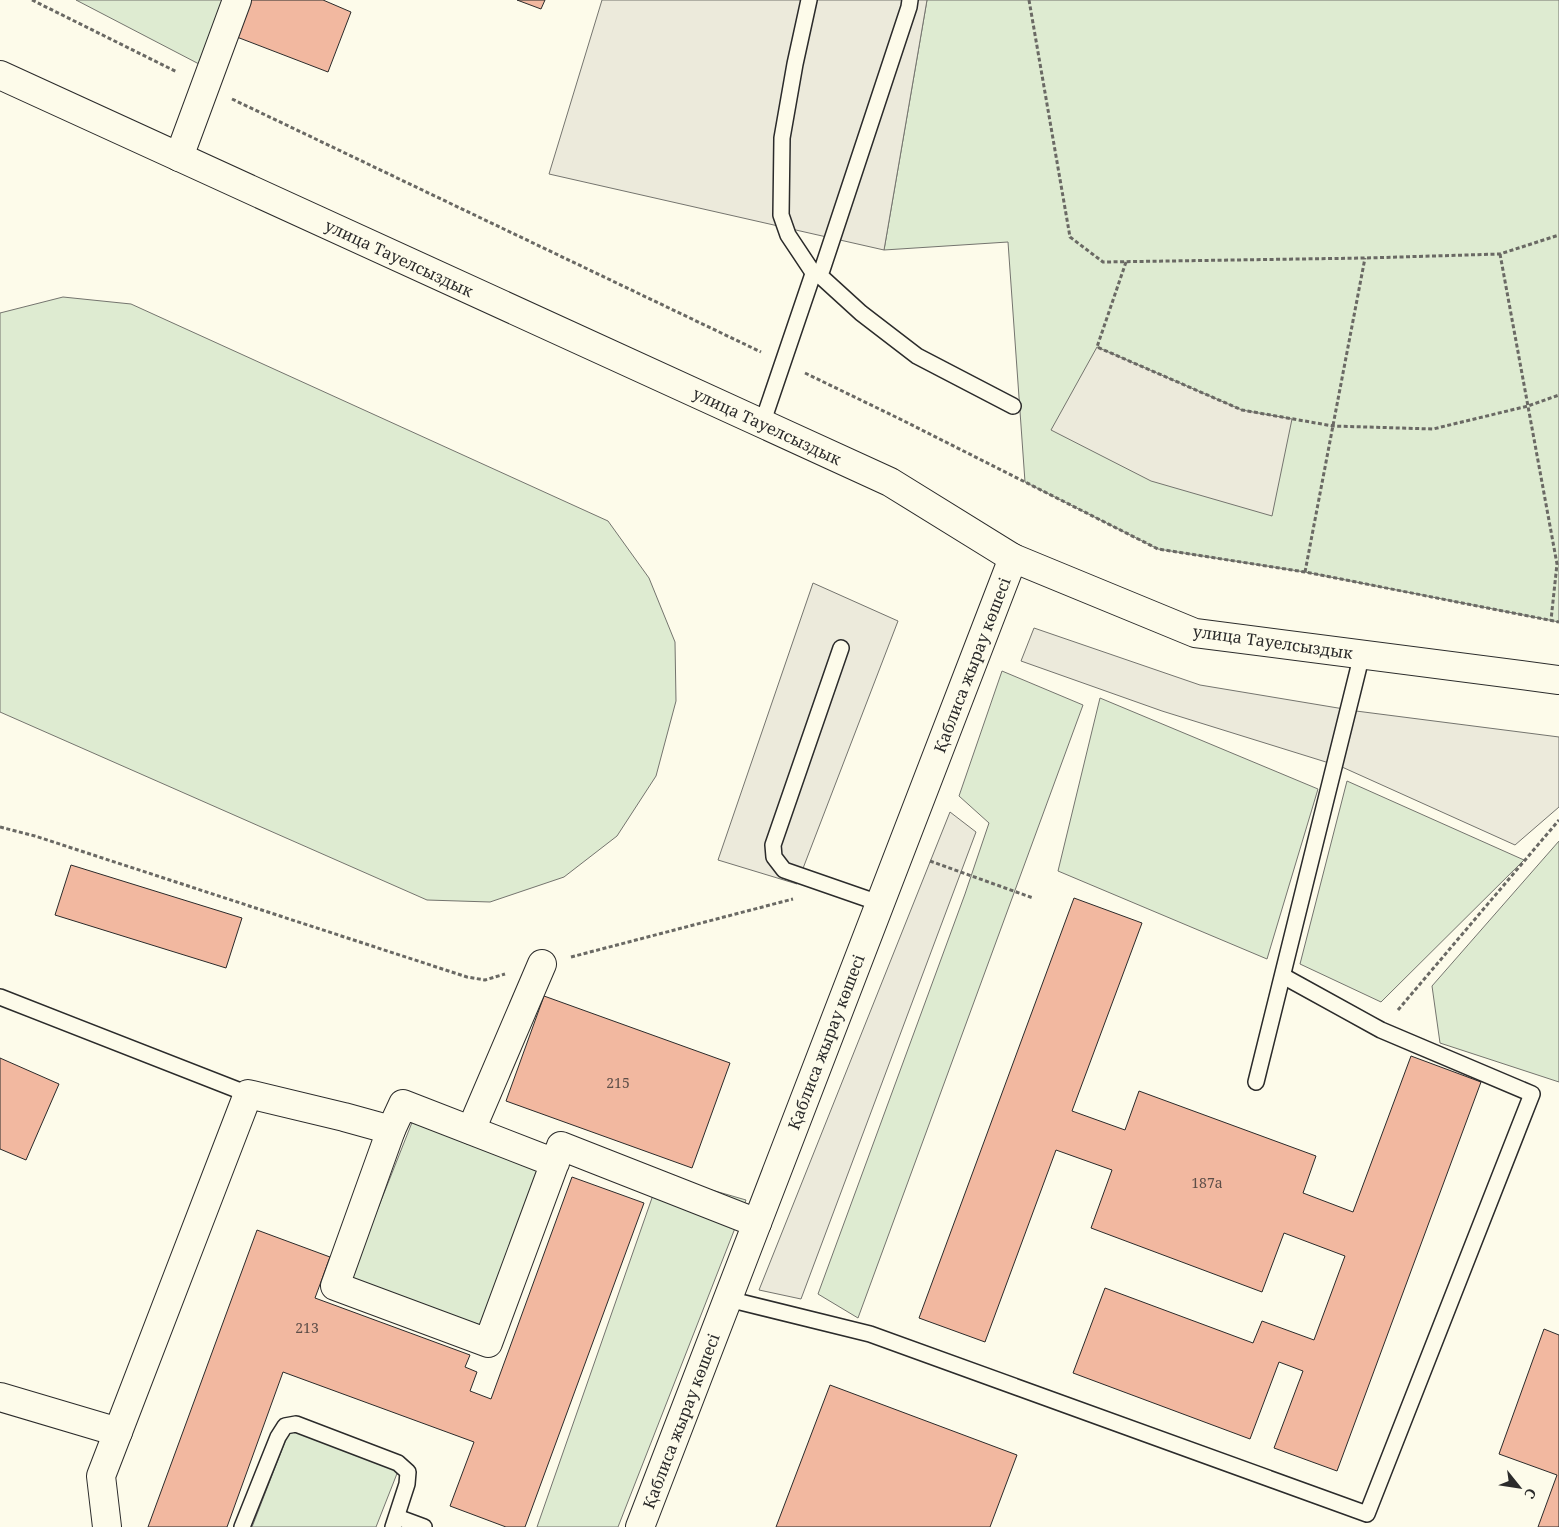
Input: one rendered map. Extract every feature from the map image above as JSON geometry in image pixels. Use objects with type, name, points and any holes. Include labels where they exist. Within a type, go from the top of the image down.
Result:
[{"type":"street","points":[[179,157],[236,0]]},
{"type":"street","name":"улица Тауелсыздык","points":[[0,75],[890,482],[1013,558],[1195,633],[1559,680]]},
{"type":"street","name":"Қаблиса жырау көшесі","points":[[640,1527],[1013,558]]},
{"type":"street","points":[[471,1130],[542,964]]},
{"type":"street","points":[[107,1527],[101,1476],[248,1094],[390,1130]]},
{"type":"street","points":[[555,1163],[403,1104],[390,1130],[335,1286],[488,1342],[555,1163],[561,1146],[757,1223]]},
{"type":"street","points":[[0,1397],[118,1432]]},
{"type":"lane","points":[[809,0],[782,138],[781,215],[788,235],[812,271],[816,272],[861,313],[917,356],[1013,406]]},
{"type":"lane","points":[[762,424],[813,274],[822,270],[910,0]]},
{"type":"lane","points":[[842,648],[773,845],[774,857],[784,870],[879,903]]},
{"type":"lane","points":[[1256,1082],[1362,654]]},
{"type":"lane","points":[[728,1299],[870,1334],[1368,1514],[1532,1094],[1381,1030],[1283,976]]},
{"type":"lane","points":[[0,997],[248,1094]]},
{"type":"lane","points":[[242,1527],[278,1437],[285,1426],[296,1424],[398,1463],[408,1472],[407,1484],[395,1522],[424,1527]]},
{"type":"path","points":[[1029,0],[1070,237],[1103,262],[1500,254],[1559,236]]},
{"type":"path","points":[[1500,254],[1558,563],[1551,620]]},
{"type":"path","points":[[1304,572],[1366,258]]},
{"type":"path","points":[[1126,262],[1097,347],[1242,410],[1333,426],[1433,429],[1528,406],[1559,395]]},
{"type":"path","points":[[1381,1030],[1559,820]]},
{"type":"path","points":[[0,826],[468,977],[485,980],[836,888]]},
{"type":"path","points":[[900,850],[1033,898]]},
{"type":"green space","points":[[76,0],[223,0],[199,64]]},
{"type":"green space","points":[[927,0],[1559,0],[1559,622],[1305,572],[1158,549],[1025,482],[1008,242],[884,250]]},
{"type":"green space","points":[[63,297],[131,304],[608,521],[649,578],[675,642],[676,701],[656,776],[617,836],[564,877],[490,902],[427,900],[0,712],[0,313]]},
{"type":"green space","points":[[1002,671],[1083,705],[858,1318],[818,1294],[965,894],[989,823],[959,796]]},
{"type":"green space","points":[[1100,698],[1318,789],[1267,959],[1058,871]]},
{"type":"green space","points":[[1347,781],[1524,860],[1381,1002],[1300,964]]},
{"type":"green space","points":[[1559,841],[1559,1082],[1440,1043],[1432,986]]},
{"type":"green space","points":[[413,1120],[540,1167],[483,1326],[350,1279]]},
{"type":"green space","points":[[660,1175],[746,1200],[618,1527],[537,1527]]},
{"type":"green space","points":[[290,1429],[398,1471],[376,1527],[252,1527]]},
{"type":"shaded area","points":[[602,0],[927,0],[884,250],[549,174]]},
{"type":"shaded area","points":[[1097,347],[1242,410],[1292,419],[1272,516],[1151,481],[1051,430]]},
{"type":"shaded area","points":[[813,583],[898,621],[797,884],[718,860]]},
{"type":"shaded area","points":[[1034,628],[1200,685],[1356,711],[1559,737],[1559,807],[1515,845],[1342,767],[1162,711],[1021,661]]},
{"type":"shaded area","points":[[950,812],[976,832],[801,1299],[759,1290]]},
{"type":"building","points":[[242,0],[323,0],[351,12],[328,72],[229,34]]},
{"type":"building","points":[[517,0],[545,0],[541,9]]},
{"type":"building","points":[[71,865],[242,918],[226,968],[55,915]]},
{"type":"building","points":[[1074,898],[1142,923],[1072,1111],[1125,1130],[1139,1091],[1316,1156],[1303,1193],[1353,1212],[1411,1056],[1481,1082],[1337,1471],[1274,1448],[1303,1371],[1279,1362],[1250,1439],[1073,1373],[1105,1288],[1253,1343],[1262,1321],[1314,1340],[1345,1256],[1284,1233],[1262,1292],[1091,1228],[1112,1170],[1056,1150],[985,1342],[919,1318]]},
{"type":"building","points":[[544,996],[730,1063],[692,1168],[506,1101]]},
{"type":"building","points":[[0,1058],[59,1084],[26,1160],[0,1149]]},
{"type":"building","points":[[572,1177],[644,1203],[525,1527],[506,1527],[450,1506],[474,1442],[283,1372],[227,1527],[148,1527],[257,1230],[330,1257],[315,1298],[470,1355],[465,1367],[477,1372],[470,1391],[491,1399]]},
{"type":"building","points":[[1544,1329],[1559,1335],[1559,1527],[1538,1527],[1557,1475],[1499,1454]]},
{"type":"building","points":[[830,1385],[1017,1455],[990,1527],[776,1527]]}]
